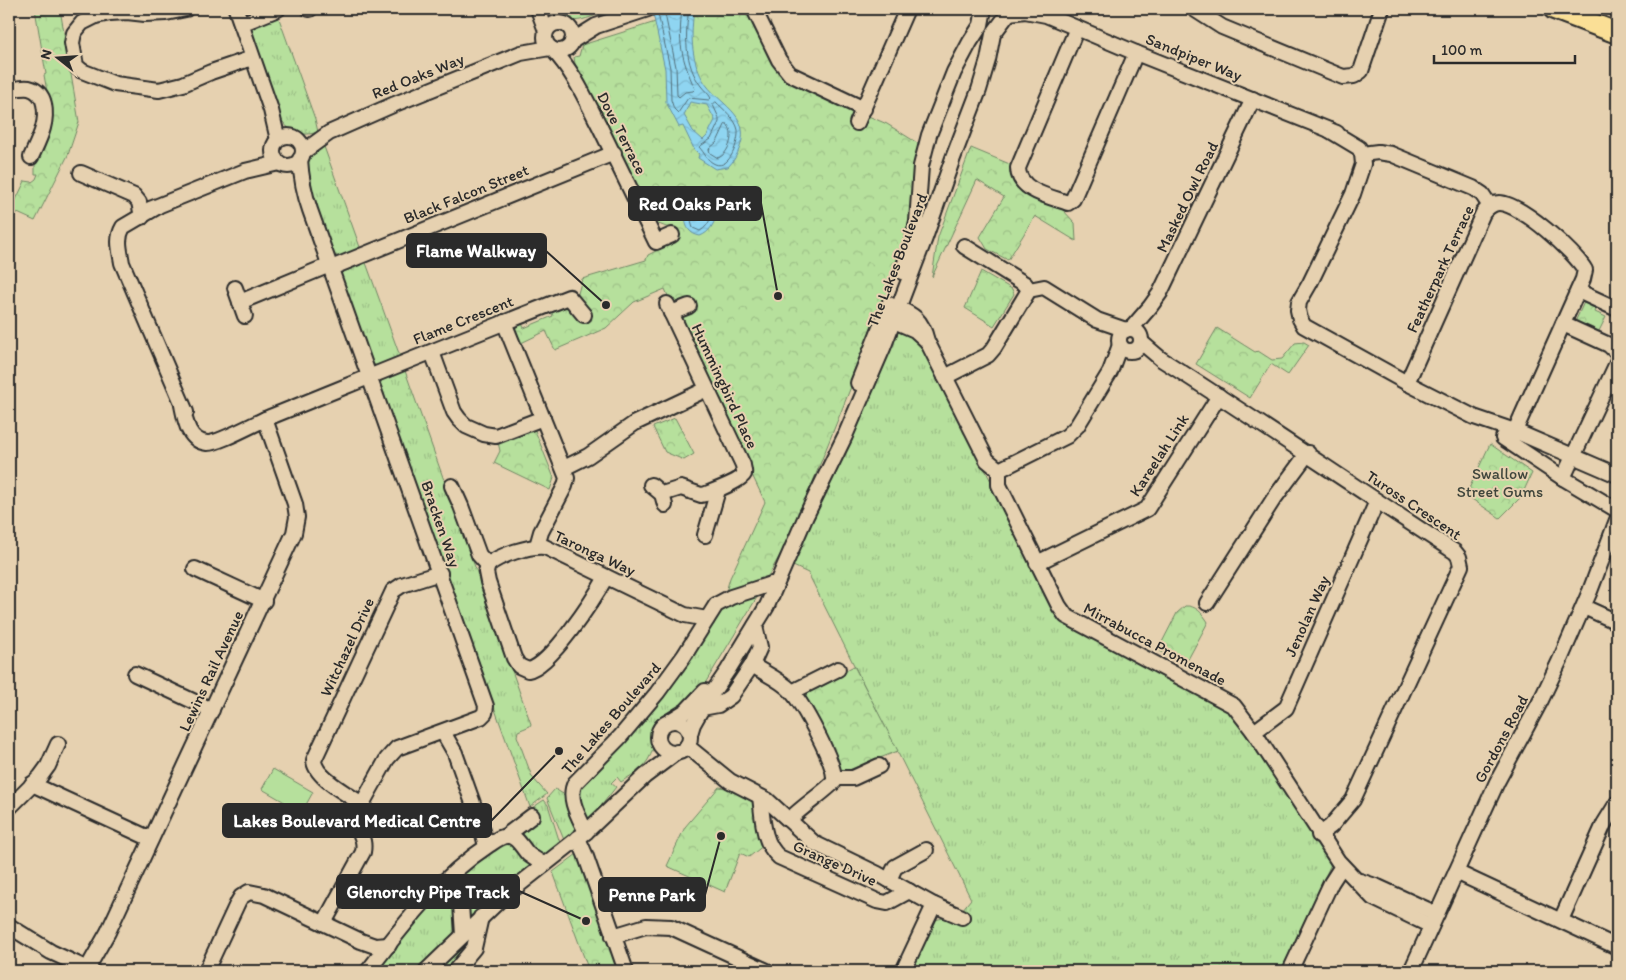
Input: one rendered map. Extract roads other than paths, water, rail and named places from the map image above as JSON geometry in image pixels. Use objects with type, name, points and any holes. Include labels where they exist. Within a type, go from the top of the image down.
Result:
[{"type":"highway","points":[[1554,9],[1617,33]]},
{"type":"street","points":[[186,9],[166,13],[110,13],[82,22],[76,28],[73,37],[72,48],[76,66],[82,71],[115,84],[159,90],[183,84],[252,58]]},
{"type":"street","points":[[81,173],[114,189],[127,198],[140,214],[245,171],[281,164],[293,166],[302,156],[302,147],[284,141],[252,58],[236,9]]},
{"type":"street","points":[[241,24],[278,9]]},
{"type":"street","points":[[538,9],[548,41],[560,51],[596,26],[648,9]]},
{"type":"street","points":[[544,9],[572,33],[570,44]]},
{"type":"street","points":[[754,9],[779,60],[790,74],[864,109]]},
{"type":"street","points":[[857,123],[907,9]]},
{"type":"street","name":"Sandpiper Way","points":[[986,9],[996,14],[1025,11],[1042,12],[1136,53],[1329,130],[1355,138],[1364,145],[1366,153]]},
{"type":"street","name":"The Lakes Boulevard","points":[[426,971],[481,917],[577,839],[645,776],[685,744],[702,708],[755,626],[778,583],[806,516],[845,436],[891,312],[914,239],[921,166],[928,135],[954,72],[981,25],[986,9]]},
{"type":"street","points":[[1194,9],[1222,27],[1343,76],[1354,76],[1361,71],[1382,9]]},
{"type":"street","name":"The Lakes Boulevard","points":[[891,312],[925,238],[979,90],[993,34],[1010,12]]},
{"type":"street","points":[[548,41],[552,26],[596,26]]},
{"type":"street","points":[[1077,28],[1018,168],[1018,175],[1022,182],[1039,193],[1068,203],[1073,199],[1136,53]]},
{"type":"street","name":"Red Oaks Way","points":[[284,141],[329,133],[548,41]]},
{"type":"street","name":"Dove Terrace","points":[[548,41],[575,78],[614,153],[656,242],[672,235]]},
{"type":"street","name":"Dove Terrace","points":[[570,44],[575,78]]},
{"type":"street","points":[[9,90],[31,88],[37,91],[43,98],[45,124],[31,157]]},
{"type":"street","name":"Masked Owl Road","points":[[1131,340],[1160,293],[1253,100]]},
{"type":"street","name":"Red Oaks Way","points":[[302,156],[329,133]]},
{"type":"street","points":[[281,164],[274,156],[284,141]]},
{"type":"street","points":[[245,171],[284,141]]},
{"type":"street","name":"Black Falcon Street","points":[[240,302],[330,266],[336,266],[614,153]]},
{"type":"street","points":[[1490,206],[1482,194],[1472,188],[1391,154],[1366,153],[1364,176],[1353,194],[1310,283],[1302,318],[1336,342],[1407,384],[1474,418],[1513,437],[1574,455],[1617,475]]},
{"type":"street","name":"Bracken Way","points":[[302,156],[301,173],[304,194]]},
{"type":"street","name":"Bracken Way","points":[[281,164],[297,182],[304,194],[486,706],[485,713],[481,718],[393,750],[356,817],[357,826],[363,841],[363,852],[324,923]]},
{"type":"street","points":[[920,180],[924,184],[933,186],[942,182],[947,174]]},
{"type":"street","name":"Featherpark Terrace","points":[[1407,384],[1483,213],[1490,206],[1500,203],[1512,207],[1534,220],[1558,240],[1585,270],[1578,291],[1513,437]]},
{"type":"street","name":"Flame Crescent","points":[[140,214],[128,223],[121,232],[118,243],[122,263],[182,405],[189,430],[196,439],[201,441],[212,443],[243,428],[432,352],[572,292],[584,315]]},
{"type":"street","points":[[945,376],[988,355],[1029,290],[1025,284],[964,246]]},
{"type":"street","name":"Tuross Crescent","points":[[1029,290],[1044,287],[1131,340],[1308,453],[1460,557],[1461,566],[1353,800],[1336,820],[1319,835]]},
{"type":"street","points":[[234,288],[246,316]]},
{"type":"street","points":[[1578,291],[1617,309]]},
{"type":"street","name":"Hummingbird Place","points":[[659,495],[682,488],[701,495],[718,490],[742,477],[744,470],[669,309],[689,306]]},
{"type":"street","points":[[891,312],[910,314],[924,327],[927,341],[987,460],[999,470],[1067,436],[1077,426],[1131,340]]},
{"type":"street","points":[[504,322],[564,468],[566,478],[565,486],[547,524],[541,547]]},
{"type":"street","points":[[1563,324],[1609,345],[1617,353]]},
{"type":"street","points":[[432,352],[454,412],[466,426],[484,434],[496,436],[543,418]]},
{"type":"street","points":[[1564,478],[1617,363]]},
{"type":"street","points":[[564,468],[588,456],[634,423],[707,389]]},
{"type":"street","name":"Kareelah Link","points":[[1037,562],[1147,509],[1219,396]]},
{"type":"street","name":"Lewins Rail Avenue","points":[[91,970],[292,540],[296,516],[292,495],[265,419]]},
{"type":"street","points":[[1513,437],[1564,478],[1617,510]]},
{"type":"street","points":[[1206,603],[1273,500],[1308,453]]},
{"type":"street","name":"Mirrabucca Promenade","points":[[999,470],[999,485],[1058,606],[1066,616],[1234,706],[1254,732],[1319,835],[1342,866],[1373,898],[1434,920]]},
{"type":"street","points":[[452,486],[479,555],[488,565],[486,572],[488,582],[514,658],[519,666],[528,670],[539,666],[586,610],[606,577]]},
{"type":"street","points":[[705,534],[718,490]]},
{"type":"street","name":"Jenolan Way","points":[[1254,732],[1286,708],[1377,501]]},
{"type":"street","name":"Gordons Road","points":[[1411,971],[1497,782],[1553,676],[1584,607],[1617,520]]},
{"type":"street","name":"The Lakes Boulevard","points":[[670,721],[686,711],[708,687],[793,546]]},
{"type":"street","name":"Taronga Way","points":[[488,565],[500,558],[541,547],[685,615],[707,619]]},
{"type":"street","points":[[195,569],[264,601]]},
{"type":"street","name":"Witchazel Drive","points":[[362,804],[320,775],[314,765],[316,754],[393,591],[440,573]]},
{"type":"street","name":"The Lakes Boulevard","points":[[577,839],[572,791],[575,783],[640,715],[670,676],[719,602],[771,584]]},
{"type":"street","points":[[1584,607],[1617,622]]},
{"type":"street","name":"Taronga Way","points":[[685,615],[699,632]]},
{"type":"street","points":[[702,708],[718,705],[731,696],[752,665],[760,648],[755,626]]},
{"type":"street","points":[[752,665],[792,692],[800,702],[827,755],[835,782],[789,820]]},
{"type":"street","points":[[792,692],[838,669]]},
{"type":"street","points":[[135,674],[212,710]]},
{"type":"street","points":[[670,721],[681,722],[689,729],[685,744],[672,752],[664,748],[659,740],[660,731],[670,721]]},
{"type":"street","points":[[447,730],[480,823],[496,841]]},
{"type":"street","name":"The Lakes Boulevard","points":[[645,776],[654,759],[659,740]]},
{"type":"street","points":[[9,808],[44,772],[58,744]]},
{"type":"street","name":"Grange Drive","points":[[685,744],[730,781],[767,800],[814,843],[889,880],[934,905],[962,917]]},
{"type":"street","points":[[834,778],[853,778],[879,766]]},
{"type":"street","points":[[32,784],[151,839]]},
{"type":"street","name":"Grange Drive","points":[[760,797],[766,840],[778,857],[877,901],[887,903],[909,891]]},
{"type":"street","points":[[1561,920],[1604,824],[1617,803]]},
{"type":"street","points":[[370,968],[414,914],[463,862],[532,816]]},
{"type":"street","points":[[496,841],[514,838],[529,855],[544,864]]},
{"type":"street","points":[[577,839],[588,863],[626,971]]},
{"type":"street","points":[[889,880],[895,867],[926,850]]},
{"type":"street","points":[[1290,971],[1331,883],[1342,866]]},
{"type":"street","points":[[1456,872],[1617,947]]},
{"type":"street","points":[[444,882],[461,904],[463,935]]},
{"type":"street","points":[[206,971],[238,902],[241,897],[249,892],[258,892],[361,941],[380,946],[389,946]]},
{"type":"street","points":[[903,971],[934,905]]},
{"type":"street","points":[[455,971],[474,948],[481,917]]},
{"type":"street","points":[[9,926],[52,952],[91,970]]},
{"type":"street","points":[[613,936],[646,926],[671,927],[767,971]]},
{"type":"street","points":[[361,941],[372,954],[370,968]]},
{"type":"street","name":"The Lakes Boulevard","points":[[430,971],[441,957]]},
{"type":"water","points":[[652,9],[694,9],[692,45],[699,71],[709,88],[731,110],[741,126],[740,147],[728,167],[715,169],[698,158],[699,154],[694,149],[683,126],[679,127],[666,102],[665,69]],"holes":[[[690,102],[707,105],[715,120],[703,140],[693,131],[684,115]]]},
{"type":"water","points":[[703,191],[710,194],[714,199],[716,213],[711,227],[700,236],[693,234],[689,230],[686,225],[686,213],[693,194]]},
{"type":"place","name":"Red Oaks Park","points":[[778,296]]},
{"type":"place","name":"Flame Walkway","points":[[606,305]]},
{"type":"place","name":"Lakes Boulevard Medical Centre","points":[[559,751]]},
{"type":"place","name":"Penne Park","points":[[721,836]]},
{"type":"place","name":"Glenorchy Pipe Track","points":[[586,921]]},
{"type":"park label","name":"Swallow Street Gums","points":[[1500,482]]}]
